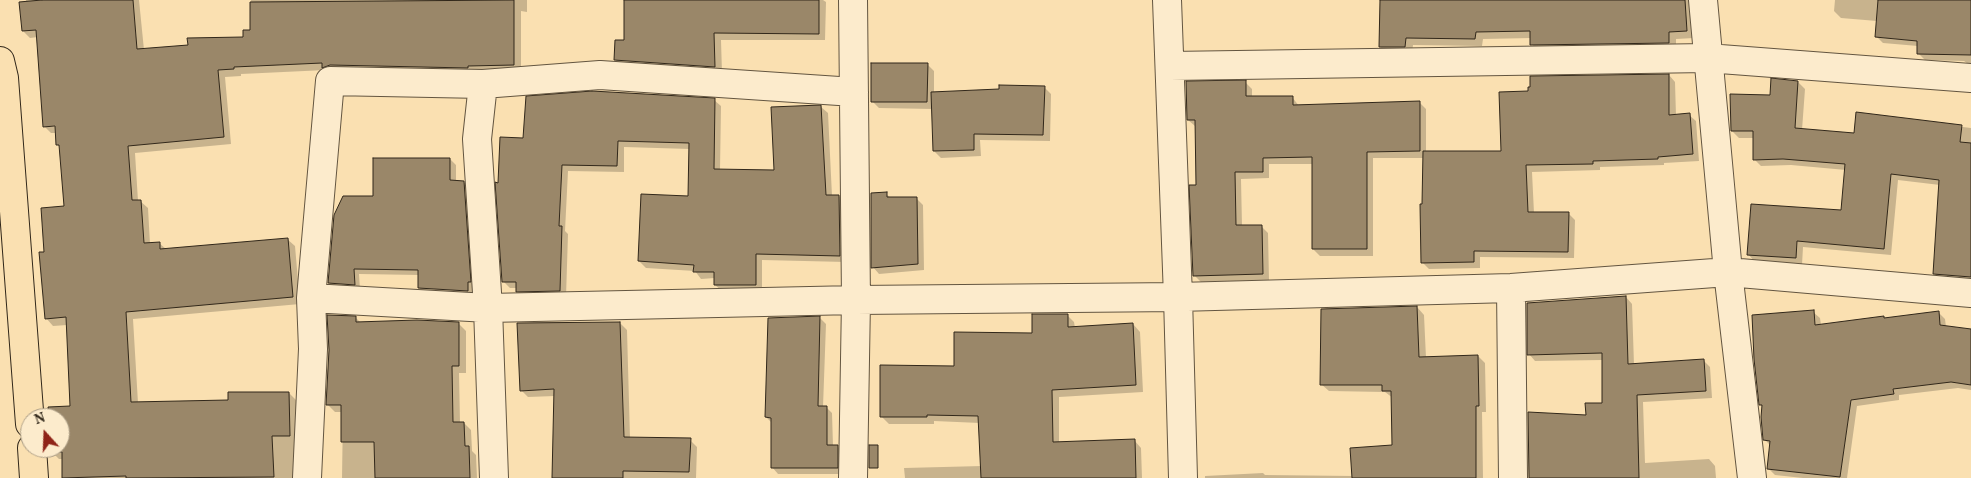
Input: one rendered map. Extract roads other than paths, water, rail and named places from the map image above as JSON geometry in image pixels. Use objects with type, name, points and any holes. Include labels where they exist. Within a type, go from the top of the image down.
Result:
[{"type":"main road","points":[[0,61],[4,78],[29,408]]},
{"type":"main road","points":[[33,458],[34,478]]},
{"type":"street","points":[[854,0],[856,300],[854,478]]},
{"type":"street","points":[[1167,0],[1183,478]]},
{"type":"street","points":[[1703,0],[1728,272],[1752,478]]},
{"type":"street","points":[[1170,66],[1707,58],[1971,78]]},
{"type":"street","points":[[307,478],[313,349],[311,298],[330,81],[482,84],[600,75],[854,92]]},
{"type":"street","points":[[482,84],[478,139],[488,308],[494,478]]},
{"type":"street","points":[[311,298],[488,308],[856,300],[1178,297],[1511,288],[1728,272],[1971,293]]},
{"type":"street","points":[[1511,288],[1513,478]]}]
